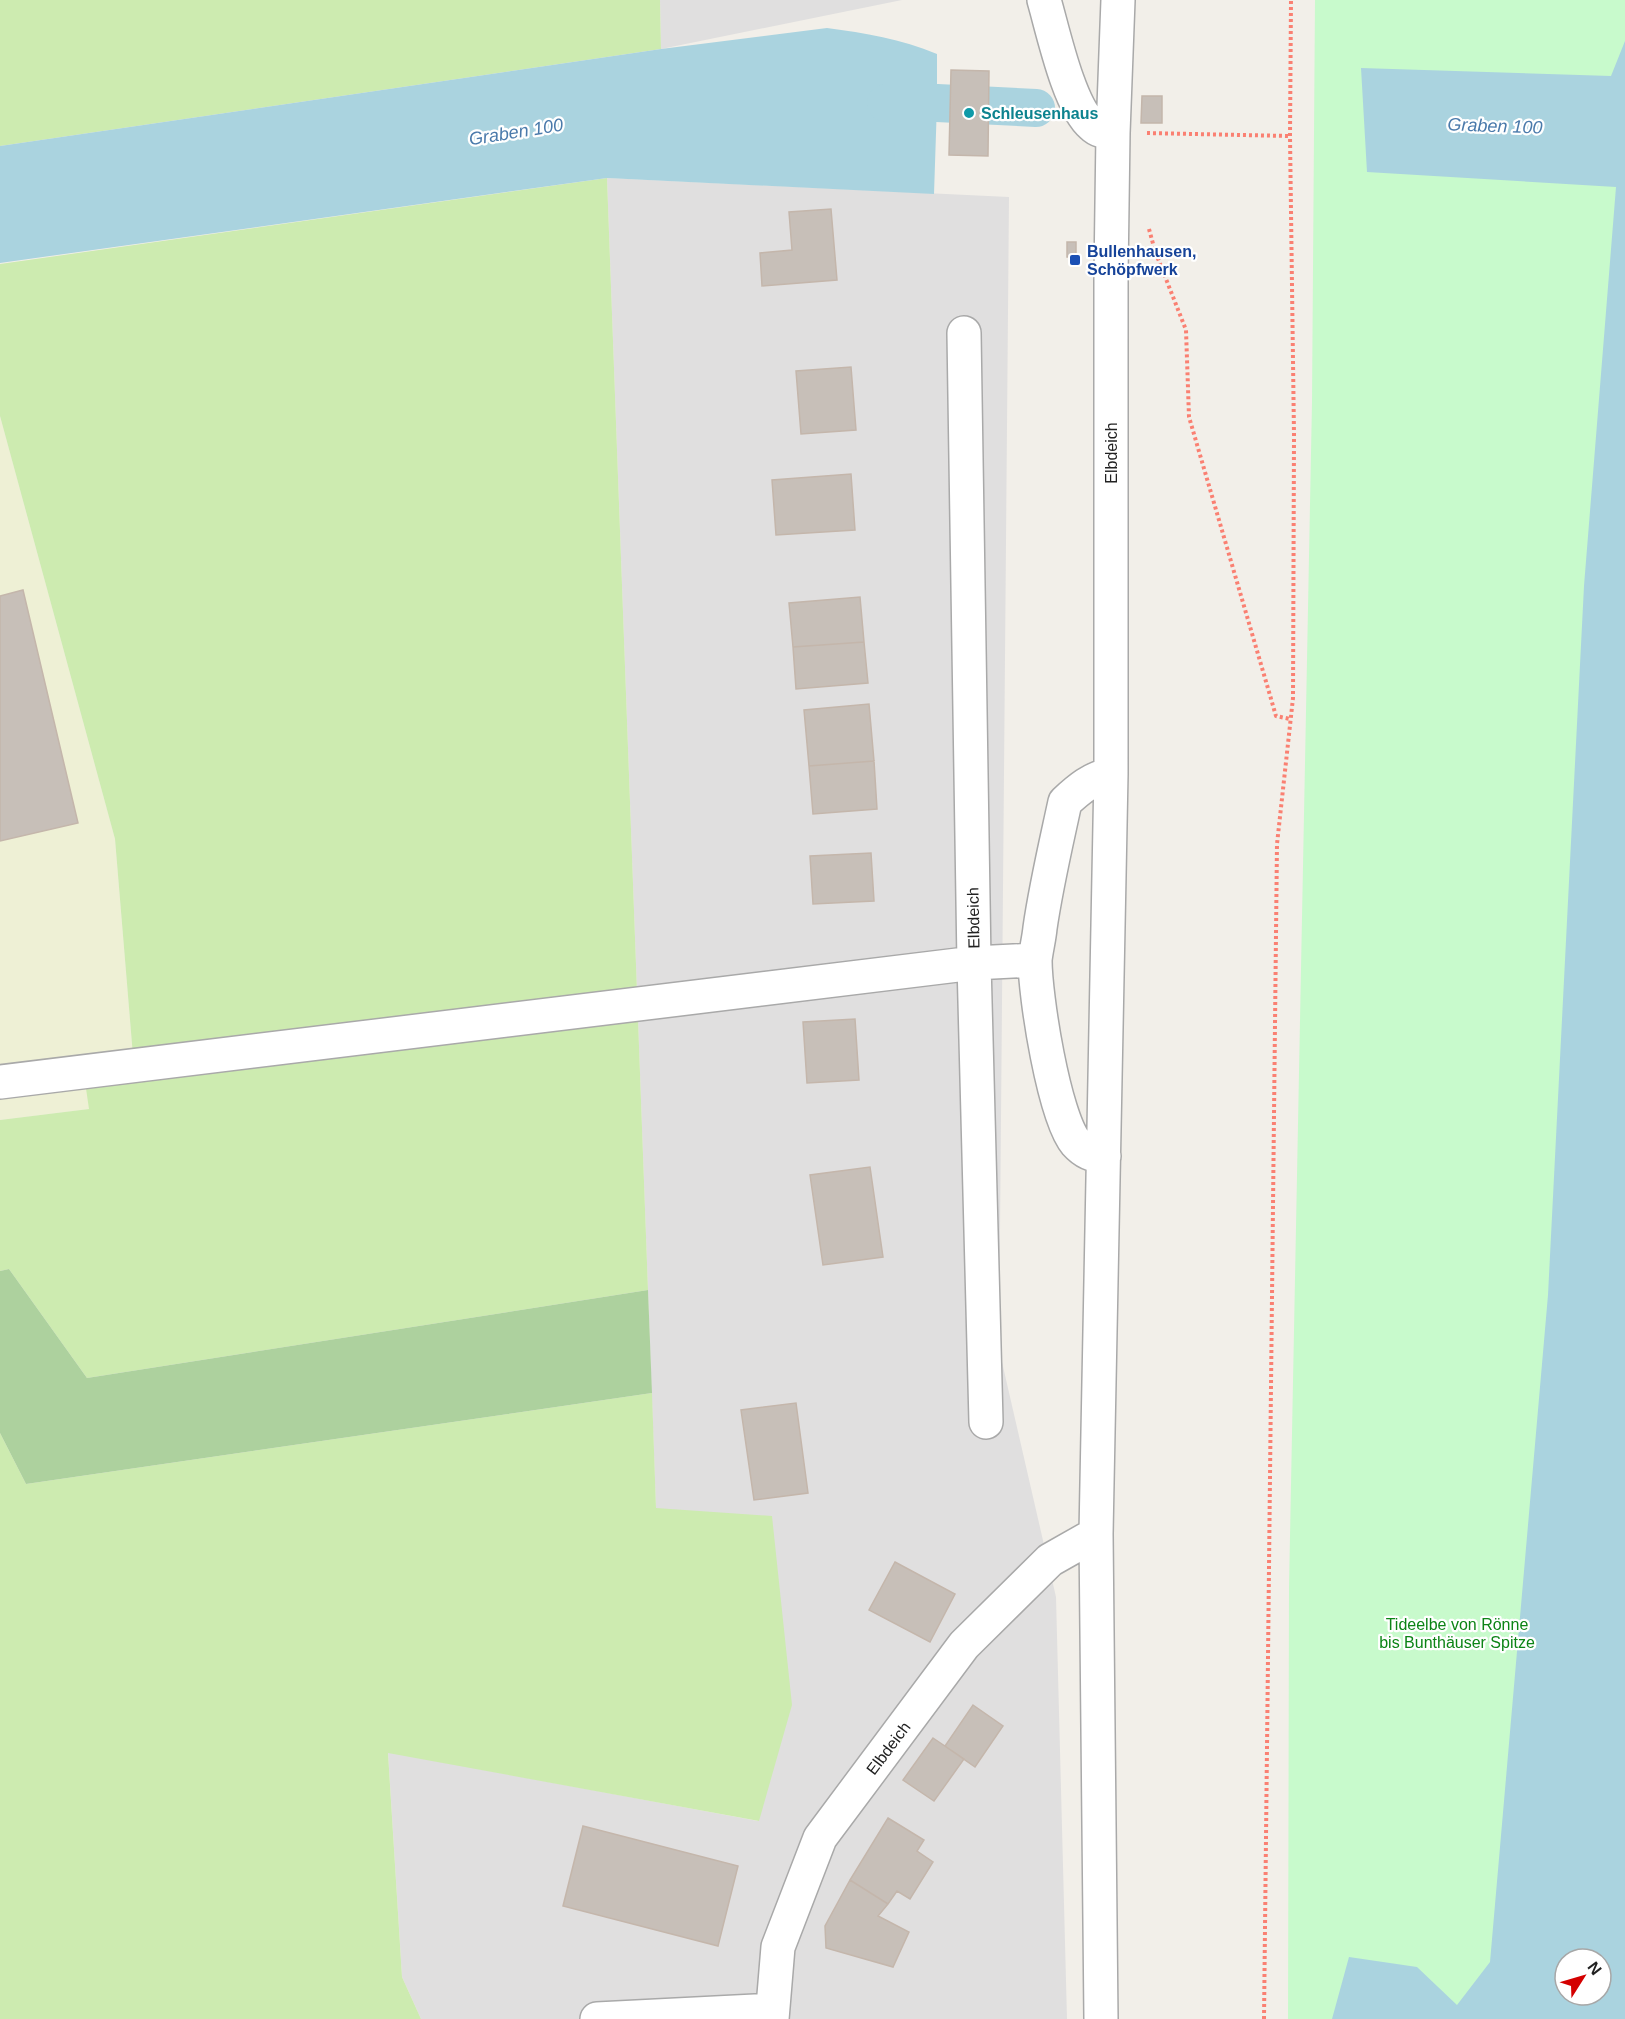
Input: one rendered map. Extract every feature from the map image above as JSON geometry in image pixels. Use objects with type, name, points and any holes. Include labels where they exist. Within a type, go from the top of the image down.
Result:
[{"type":"street","points":[[1044,0],[1073,98],[1083,117],[1093,127],[1113,133]]},
{"type":"street","name":"Elbdeich","points":[[1101,2019],[1096,1534],[1111,774],[1113,133],[1118,0]]},
{"type":"street","name":"Elbdeich","points":[[964,333],[974,963],[986,1422]]},
{"type":"street","points":[[1104,1156],[1094,1156],[1084,1151],[1074,1141],[1058,1103],[1042,1024],[1035,960],[1043,908],[1065,802],[1091,781],[1111,774]]},
{"type":"street","name":"Elbdeich","points":[[974,963],[1035,960]]},
{"type":"street","points":[[0,1082],[974,963]]},
{"type":"street","name":"Elbdeich","points":[[772,2014],[778,1947],[820,1838],[964,1645],[1050,1560],[1096,1534]]},
{"type":"street","points":[[597,2019],[772,2014]]},
{"type":"path","points":[[1264,2019],[1276,844],[1293,698],[1291,0]]},
{"type":"path","points":[[1146,133],[1290,136]]},
{"type":"path","points":[[1148,228],[1186,330],[1189,417],[1276,717],[1290,719]]},
{"type":"shaded area","points":[[660,0],[902,0],[661,49]]},
{"type":"shaded area","points":[[607,178],[1009,197],[999,1349],[1056,1597],[1067,2019],[421,2019],[402,1977],[388,1752],[758,1821],[656,1508]]},
{"type":"green space","points":[[0,0],[660,0],[661,49],[0,146]]},
{"type":"green space","name":"Tideelbe von Rönne bis Bunthäuser Spitze","points":[[1315,0],[1625,0],[1625,2019],[1288,2019],[1289,1588],[1312,402]]},
{"type":"green space","points":[[607,178],[648,1290],[87,1378],[9,1269],[0,1271],[0,1120],[89,1109],[82,1061],[133,1056],[115,839],[0,416],[0,264]]},
{"type":"green space","points":[[0,416],[115,839],[133,1056],[90,1109],[0,1120]]},
{"type":"green space","points":[[9,1269],[87,1378],[648,1290],[652,1393],[26,1484],[0,1433],[0,1271]]},
{"type":"green space","points":[[652,1393],[656,1508],[772,1516],[792,1705],[759,1821],[388,1753],[402,1977],[421,2019],[0,2019],[0,1433],[26,1484]]},
{"type":"water","points":[[827,28],[883,37],[937,54],[934,194],[607,178],[0,263],[0,146],[661,49]]},
{"type":"water","points":[[1625,41],[1625,2019],[1332,2019],[1349,1957],[1417,1967],[1457,2005],[1490,1962],[1548,1295],[1584,586],[1616,187],[1367,172],[1361,68],[1611,76]]},
{"type":"building","name":"Schleusenhaus","points":[[951,70],[989,71],[988,156],[949,155]]},
{"type":"building","points":[[1142,96],[1162,96],[1162,123],[1141,123]]},
{"type":"building","points":[[831,209],[837,280],[762,286],[760,253],[792,250],[789,212]]},
{"type":"building","points":[[1067,242],[1076,242],[1076,257],[1067,257]]},
{"type":"building","points":[[851,367],[856,430],[801,434],[796,371]]},
{"type":"building","points":[[851,474],[855,530],[776,535],[772,480]]},
{"type":"building","points":[[23,590],[78,823],[0,841],[0,596]]},
{"type":"building","points":[[860,597],[864,642],[793,647],[789,603]]},
{"type":"building","points":[[864,642],[868,683],[796,689],[793,647]]},
{"type":"building","points":[[869,704],[874,761],[809,766],[804,710]]},
{"type":"building","points":[[874,761],[877,809],[813,814],[809,766]]},
{"type":"building","points":[[871,853],[874,901],[813,904],[810,856]]},
{"type":"building","points":[[855,1019],[859,1080],[807,1083],[803,1022]]},
{"type":"building","points":[[870,1167],[883,1257],[823,1265],[810,1175]]},
{"type":"building","points":[[796,1403],[808,1493],[754,1500],[741,1410]]},
{"type":"building","points":[[895,1562],[955,1594],[930,1642],[869,1610]]},
{"type":"building","points":[[973,1705],[1003,1726],[975,1767],[945,1746]]},
{"type":"building","points":[[933,1738],[964,1759],[934,1801],[903,1780]]},
{"type":"building","points":[[888,1818],[924,1840],[917,1851],[933,1862],[910,1899],[897,1891],[888,1904],[850,1880]]},
{"type":"building","points":[[583,1826],[738,1866],[718,1946],[563,1906]]},
{"type":"building","points":[[850,1880],[888,1904],[878,1916],[909,1932],[893,1967],[826,1948],[825,1926]]},
{"type":"waterway","name":"Graben 100","points":[[886,103],[1036,108]]},
{"type":"place","name":"Schleusenhaus","points":[[969,113]]},
{"type":"place","name":"Bullenhausen, Schöpfwerk","points":[[1075,260]]}]
